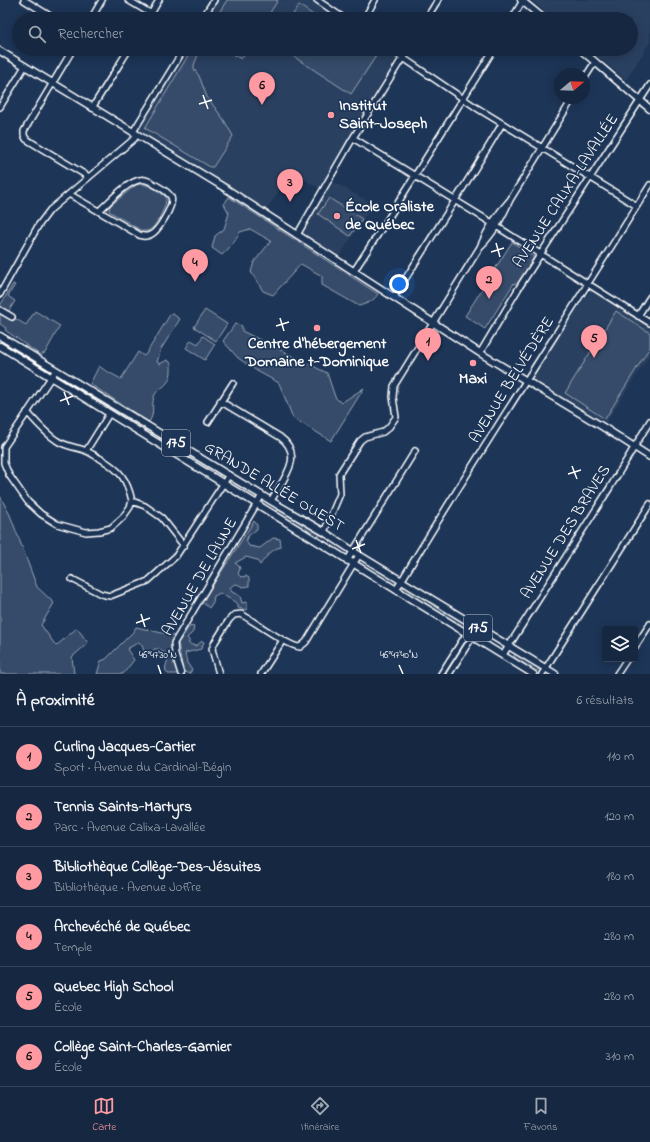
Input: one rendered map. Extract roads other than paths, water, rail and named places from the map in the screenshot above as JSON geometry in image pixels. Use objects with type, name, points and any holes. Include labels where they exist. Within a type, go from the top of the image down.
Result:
[{"type":"main road","points":[[521,1],[535,12]]},
{"type":"main road","points":[[0,51],[219,185],[480,353],[650,457]]},
{"type":"main road","points":[[588,56],[650,109]]},
{"type":"main road","name":"GRANDE ALLÉE OUEST","points":[[0,336],[324,532],[401,581],[509,646],[544,671],[555,674]]},
{"type":"main road","name":"GRANDE ALLÉE OUEST","points":[[0,346],[347,561],[533,674]]},
{"type":"main road","points":[[154,441],[159,433]]},
{"type":"street","points":[[24,0],[44,12]]},
{"type":"street","points":[[94,12],[102,0]]},
{"type":"street","points":[[128,0],[148,12]]},
{"type":"street","points":[[152,12],[159,0]]},
{"type":"street","points":[[206,12],[214,0]]},
{"type":"street","points":[[317,0],[335,12]]},
{"type":"street","points":[[368,12],[375,0]]},
{"type":"street","points":[[430,12],[438,0]]},
{"type":"street","points":[[516,12],[521,1]]},
{"type":"street","points":[[69,56],[24,130],[24,136],[26,139],[88,177]]},
{"type":"street","points":[[92,108],[125,56]]},
{"type":"street","points":[[0,294],[38,226],[50,210],[135,134],[180,56]]},
{"type":"street","points":[[400,56],[502,124],[637,206]]},
{"type":"street","points":[[354,271],[490,56]]},
{"type":"street","points":[[297,235],[353,138],[403,58]]},
{"type":"street","points":[[590,70],[595,62]]},
{"type":"street","points":[[0,107],[25,66]]},
{"type":"street","name":"AVENUE CALIXA-LAVALLÉE","points":[[480,353],[520,286],[650,85]]},
{"type":"street","points":[[324,532],[340,494],[340,474],[360,441],[365,437],[383,432],[389,427],[396,417],[393,397],[394,386],[494,224],[502,208],[510,200],[569,104]]},
{"type":"street","points":[[394,297],[455,199],[477,167],[502,124]]},
{"type":"street","points":[[353,138],[455,199],[650,323]]},
{"type":"street","points":[[69,194],[136,233],[146,236],[151,235],[156,231],[172,201],[170,196],[157,186],[144,179],[138,180],[127,186],[99,211]]},
{"type":"street","name":"AVENUE BELVÉDÈRE","points":[[396,590],[526,380],[650,185]]},
{"type":"street","points":[[638,316],[650,297]]},
{"type":"street","points":[[0,310],[12,317]]},
{"type":"street","points":[[27,412],[44,431],[57,441],[86,451],[116,468],[124,478],[128,484],[132,501],[123,517],[111,528],[86,532],[57,524],[41,514],[28,502],[9,475],[4,463],[4,447],[27,412],[56,370]]},
{"type":"street","points":[[208,422],[220,401],[233,383]]},
{"type":"street","points":[[220,401],[280,437],[290,447],[292,463],[271,501]]},
{"type":"street","points":[[86,451],[109,414]]},
{"type":"street","name":"AVENUE DES BRAVES","points":[[503,656],[609,489],[650,421]]},
{"type":"street","points":[[347,561],[415,451]]},
{"type":"street","points":[[72,579],[101,594],[110,596],[148,580],[176,556],[184,546],[229,475]]},
{"type":"street","name":"AVENUE DE LAUNE","points":[[181,674],[175,655],[174,643],[262,495]]},
{"type":"street","points":[[132,501],[145,506],[162,518],[184,546]]},
{"type":"street","points":[[544,671],[650,504]]},
{"type":"street","points":[[218,674],[212,649],[222,631],[234,615],[240,614],[282,640],[297,647],[303,645],[359,555]]},
{"type":"street","points":[[638,642],[650,624]]},
{"type":"street","points":[[441,674],[476,627]]},
{"type":"street","points":[[449,674],[470,635]]},
{"type":"street","points":[[261,674],[282,640]]},
{"type":"street","points":[[617,674],[625,662]]},
{"type":"place","name":"Collège Saint-Charles-Garnier","points":[[262,105]]},
{"type":"place","name":"Institut Saint-Joseph","points":[[331,115]]},
{"type":"place","name":"Bibliothèque Collège-Des-Jésuites","points":[[290,202]]},
{"type":"place","name":"École Oraliste de Québec","points":[[337,216]]},
{"type":"place","name":"Archevéché de Québec","points":[[195,282]]},
{"type":"place","name":"Tennis Saints-Martyrs","points":[[489,299]]},
{"type":"place","name":"Centre d'hébergement Domaine t-Dominique","points":[[317,328]]},
{"type":"place","name":"Quebec High School","points":[[594,358]]},
{"type":"place","name":"Curling Jacques-Cartier","points":[[428,361]]},
{"type":"place","name":"Maxi","points":[[473,363]]}]
